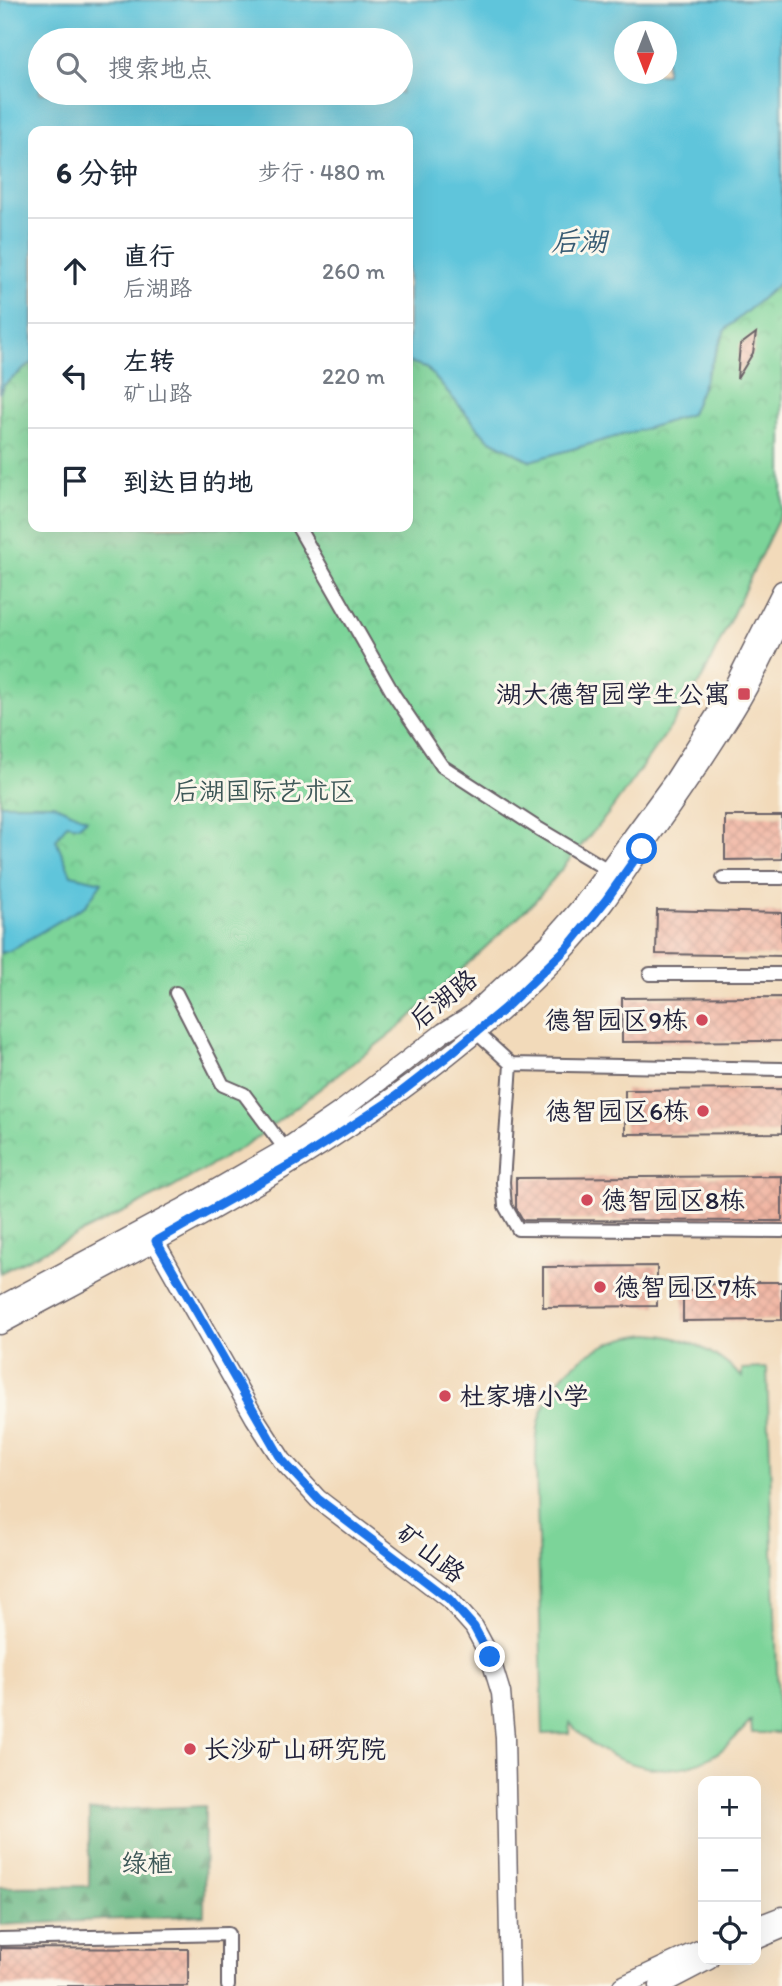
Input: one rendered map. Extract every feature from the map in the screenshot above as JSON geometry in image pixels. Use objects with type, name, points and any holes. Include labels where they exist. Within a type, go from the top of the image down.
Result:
[{"type":"main road","name":"后湖路","points":[[0,1325],[146,1237],[342,1110],[444,1032],[471,1015],[549,943],[608,870],[674,780],[726,699],[782,590]]},
{"type":"main road","name":"后湖路","points":[[0,1306],[263,1182],[387,1103],[505,1008],[567,948],[606,900],[728,723],[782,619]]},
{"type":"main road","name":"矿山路","points":[[146,1237],[257,1437],[289,1483],[322,1514],[438,1601],[456,1617],[473,1642],[490,1681],[495,1718],[501,1986]]},
{"type":"main road","name":"矿山路","points":[[146,1237],[287,1466],[318,1499],[449,1599],[474,1627],[490,1657],[501,1693],[505,1738],[510,1986]]},
{"type":"main road","points":[[761,1924],[782,1916]]},
{"type":"main road","points":[[761,1938],[782,1929]]},
{"type":"main road","points":[[622,1986],[698,1950]]},
{"type":"main road","points":[[659,1986],[699,1965]]},
{"type":"street","points":[[301,532],[394,695],[442,766],[608,870]]},
{"type":"street","points":[[723,878],[782,878]]},
{"type":"street","points":[[650,974],[782,974]]},
{"type":"street","points":[[176,993],[223,1085],[244,1094],[285,1149]]},
{"type":"street","points":[[476,1032],[511,1064],[782,1069]]},
{"type":"street","points":[[511,1064],[503,1182],[505,1206],[518,1229],[782,1231]]},
{"type":"street","points":[[0,1939],[228,1934],[228,1986]]},
{"type":"green space","name":"后湖国际艺术区","points":[[0,0],[782,0],[782,511],[702,679],[608,814],[535,901],[401,1026],[251,1142],[172,1188],[0,1273]]},
{"type":"green space","points":[[649,1334],[663,1335],[699,1346],[742,1377],[742,1369],[767,1368],[779,1733],[752,1733],[751,1721],[728,1745],[711,1757],[693,1765],[673,1768],[654,1768],[616,1758],[584,1737],[570,1723],[569,1733],[543,1734],[536,1462],[540,1419],[555,1385],[581,1359],[613,1342]]},
{"type":"green space","name":"绿植","points":[[205,1806],[204,1915],[0,1925],[0,1887],[89,1886],[89,1811]]},
{"type":"water","name":"后湖","points":[[0,0],[782,0],[782,281],[725,330],[691,414],[530,461],[487,438],[426,367],[413,363],[413,126],[28,126],[28,366],[4,385],[0,393]]},
{"type":"water","points":[[0,804],[53,804],[87,819],[79,826],[67,824],[56,840],[71,875],[102,882],[86,905],[9,951],[0,953]]},
{"type":"building","points":[[756,333],[753,353],[737,379],[740,345]]},
{"type":"building","points":[[725,816],[782,816],[782,859],[725,860]]},
{"type":"building","points":[[657,910],[782,913],[782,956],[656,954]]},
{"type":"building","name":"德智园区9栋","points":[[782,997],[782,1041],[622,1042],[622,998]]},
{"type":"building","name":"徳智园区6栋","points":[[782,1089],[782,1133],[625,1134],[625,1090]]},
{"type":"building","points":[[782,1176],[782,1221],[523,1220],[516,1208],[516,1178]]},
{"type":"building","name":"徳智园区7栋","points":[[657,1266],[657,1306],[543,1307],[543,1267]]},
{"type":"building","points":[[721,1282],[782,1282],[782,1320],[683,1321],[683,1293]]},
{"type":"building","points":[[0,1948],[188,1949],[188,1986],[0,1986]]},
{"type":"place","name":"湖大德智园学生公寓","points":[[744,694]]},
{"type":"place","name":"德智园区9栋","points":[[702,1020]]},
{"type":"place","name":"徳智园区6栋","points":[[703,1111]]},
{"type":"place","name":"徳智园区8栋","points":[[587,1200]]},
{"type":"place","name":"徳智园区7栋","points":[[600,1287]]},
{"type":"place","name":"杜家塘小学","points":[[445,1396]]},
{"type":"place","name":"长沙矿山研究院","points":[[190,1749]]},
{"type":"route","points":[[490,1657],[474,1627],[449,1599],[318,1499],[282,1460],[156,1241],[304,1157],[387,1103],[444,1059],[505,1008],[567,948],[606,900],[642,849]]}]
